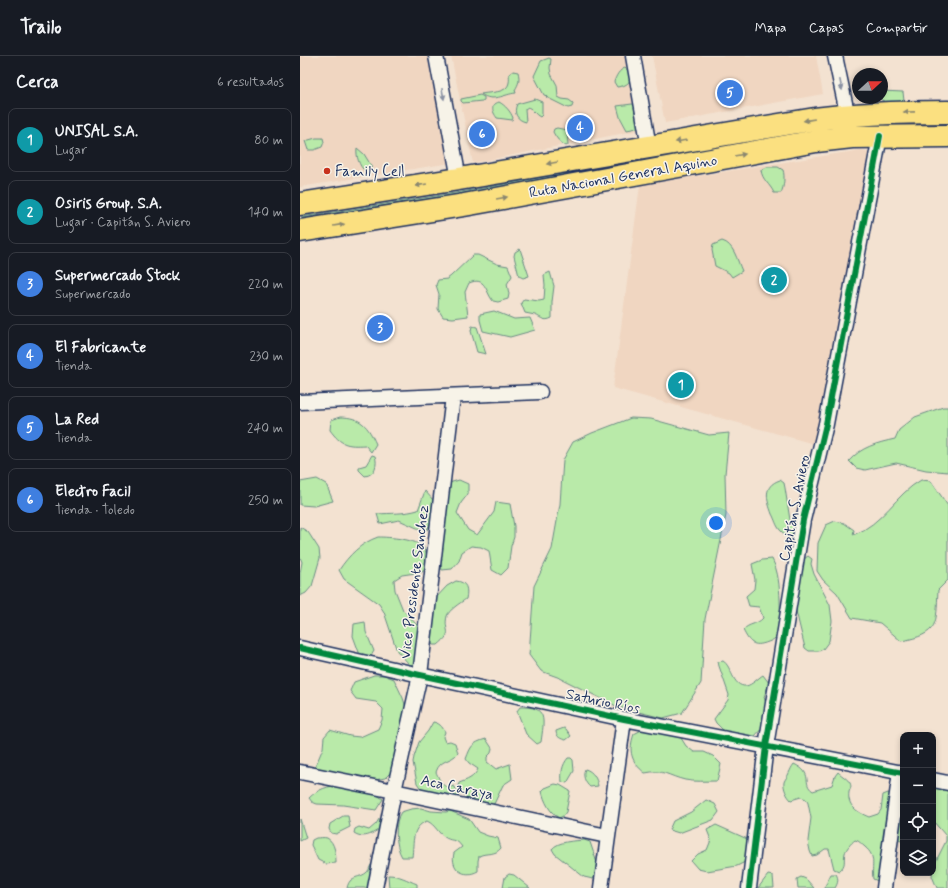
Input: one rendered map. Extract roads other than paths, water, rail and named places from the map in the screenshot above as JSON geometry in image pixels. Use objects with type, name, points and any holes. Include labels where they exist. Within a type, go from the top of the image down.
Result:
[{"type":"highway","name":"Ruta Nacional General Aquino","points":[[300,204],[847,114],[948,112]]},
{"type":"highway","name":"Ruta Nacional General Aquino","points":[[300,231],[464,204],[816,141],[852,137],[948,136]]},
{"type":"street","points":[[436,56],[459,179]]},
{"type":"street","points":[[633,56],[649,146]]},
{"type":"street","points":[[835,56],[852,137]]},
{"type":"street","name":"Capitán S. Aviero","points":[[749,888],[766,746],[803,520],[826,424],[880,136]]},
{"type":"street","points":[[300,402],[540,392]]},
{"type":"street","name":"Vice Presidente Sanchez","points":[[375,888],[394,791],[420,675],[453,396]]},
{"type":"street","name":"Saturio Ríos","points":[[300,648],[624,719],[900,773]]},
{"type":"street","points":[[601,888],[624,719]]},
{"type":"street","name":"Aca Caraya","points":[[300,772],[607,836]]},
{"type":"street","points":[[936,781],[948,783]]},
{"type":"street","points":[[884,888],[900,786]]},
{"type":"place","name":"La Red","points":[[730,93]]},
{"type":"place","name":"El Fabricante","points":[[580,128]]},
{"type":"place","name":"Electro Facil","points":[[482,134]]},
{"type":"place","name":"Family Cell","points":[[327,171]]},
{"type":"place","name":"Osiris Group. S.A.","points":[[774,280]]},
{"type":"place","name":"Supermercado Stock","points":[[380,328]]},
{"type":"place","name":"UNISAL S.A.","points":[[681,385]]}]
